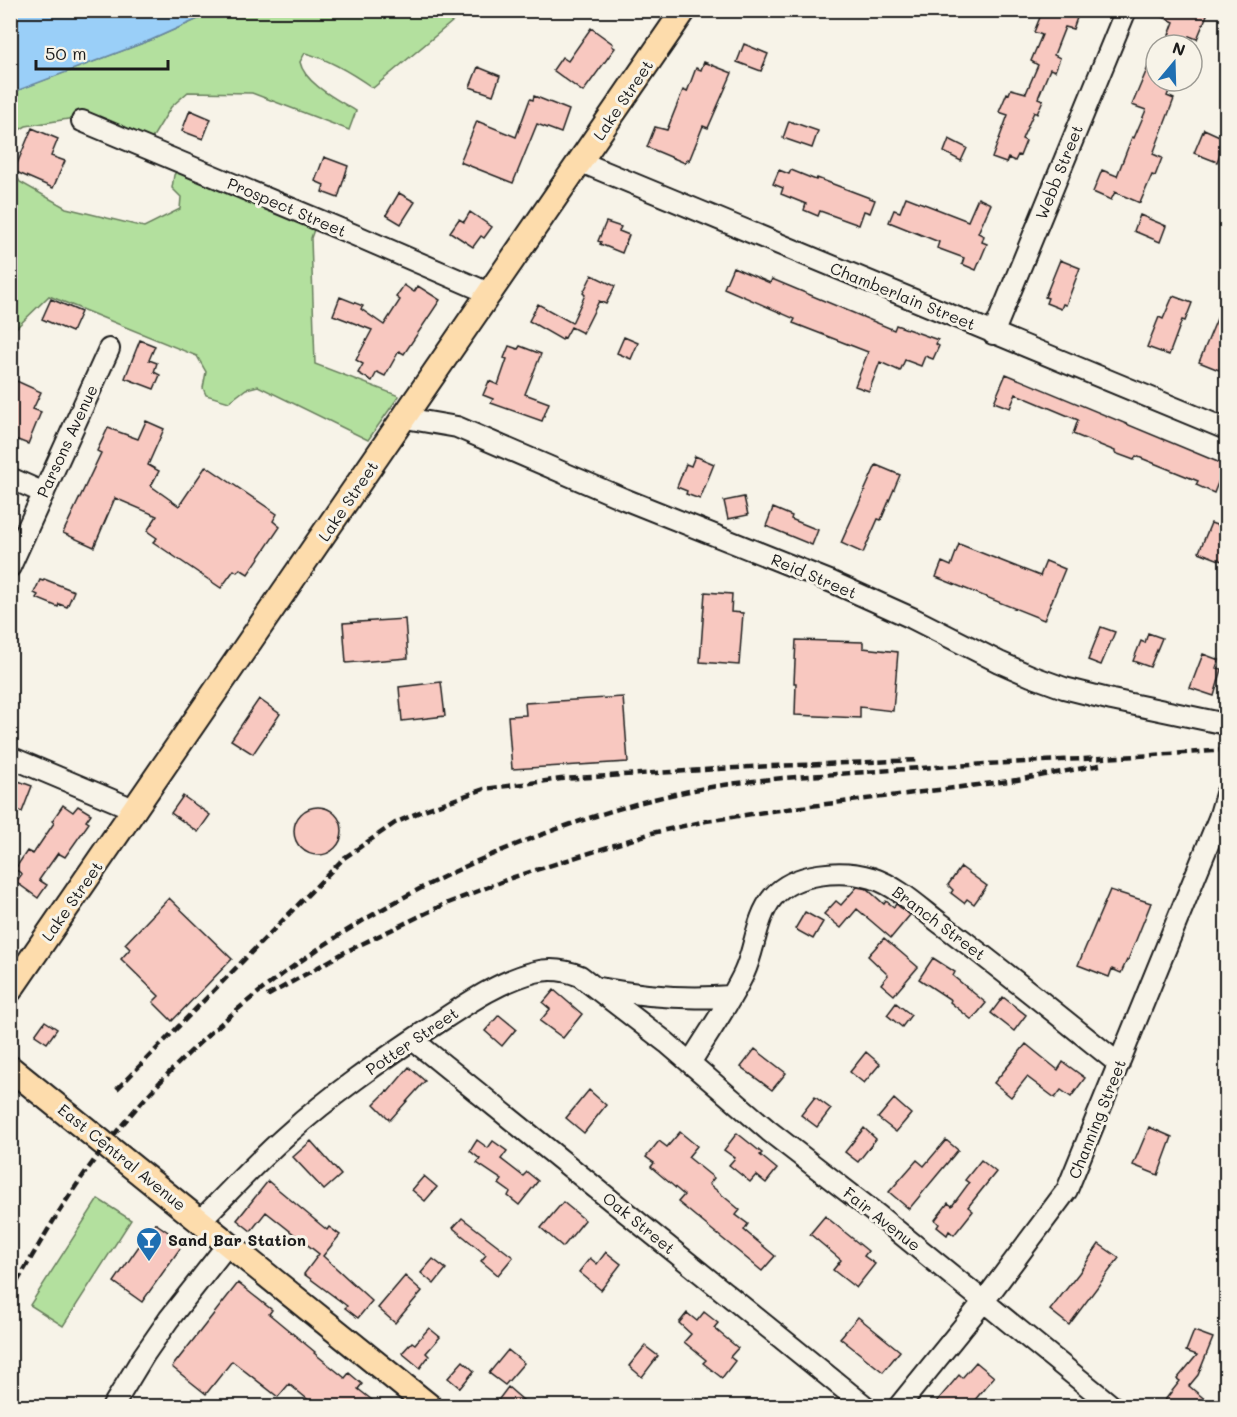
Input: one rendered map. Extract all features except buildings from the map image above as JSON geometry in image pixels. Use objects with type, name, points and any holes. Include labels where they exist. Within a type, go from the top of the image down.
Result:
[{"type":"main road","name":"Lake Street","points":[[10,990],[491,294],[684,10]]},
{"type":"main road","name":"East Central Avenue","points":[[10,1068],[429,1407]]},
{"type":"street","name":"Webb Street","points":[[993,334],[1126,10]]},
{"type":"street","name":"Prospect Street","points":[[82,121],[491,294]]},
{"type":"street","name":"Chamberlain Street","points":[[581,162],[1227,429]]},
{"type":"street","name":"Parsons Avenue","points":[[10,567],[109,349]]},
{"type":"street","name":"Reid Street","points":[[405,418],[456,427],[624,499],[832,582],[1031,676],[1064,688],[1112,700],[1227,724]]},
{"type":"street","points":[[10,478],[44,493]]},
{"type":"street","points":[[10,757],[136,810]]},
{"type":"street","name":"Channing Street","points":[[899,1407],[984,1301],[1067,1190],[1226,796]]},
{"type":"street","name":"Branch Street","points":[[690,1063],[745,970],[763,917],[774,897],[788,886],[804,879],[849,874],[872,878],[891,887],[956,934],[1119,1064]]},
{"type":"street","name":"Potter Street","points":[[200,1221],[307,1117],[381,1061],[471,1001],[508,982],[536,971],[558,969],[568,971],[580,976],[652,1032]]},
{"type":"street","points":[[596,988],[634,994],[698,999],[730,996]]},
{"type":"street","name":"Fair Avenue","points":[[652,1032],[769,1131],[879,1216],[1112,1407]]},
{"type":"street","name":"Oak Street","points":[[413,1040],[865,1407]]},
{"type":"street","points":[[113,1407],[169,1318],[228,1244]]},
{"type":"green space","points":[[216,11],[465,11],[373,88],[340,67],[305,53],[300,62],[308,77],[331,96],[356,111],[349,130],[252,93],[188,92],[171,107],[148,145],[80,117],[26,126],[12,134],[11,137],[10,93],[151,40]]},
{"type":"green space","points":[[10,163],[20,182],[66,208],[144,227],[180,209],[181,197],[172,188],[174,175],[179,167],[316,224],[311,238],[315,364],[399,396],[368,440],[258,386],[246,389],[229,402],[206,395],[203,388],[206,372],[197,356],[49,296],[11,333]]},
{"type":"green space","points":[[98,1199],[131,1220],[63,1326],[30,1305]]},
{"type":"water","points":[[11,10],[216,11],[151,40],[11,93]]},
{"type":"railway","points":[[10,1294],[55,1218],[92,1163],[151,1091],[201,1042],[254,996],[310,954],[431,883],[495,853],[621,808],[682,792],[724,785],[782,778],[922,768],[1226,750]]},
{"type":"railway","points":[[117,1089],[344,858],[395,823],[424,810],[484,789],[561,779],[750,767],[919,760]]},
{"type":"railway","points":[[267,996],[345,952],[443,905],[511,878],[652,833],[706,821],[771,811],[1017,780],[1100,765]]},
{"type":"place","name":"Sand Bar Station","points":[[149,1263]]}]
